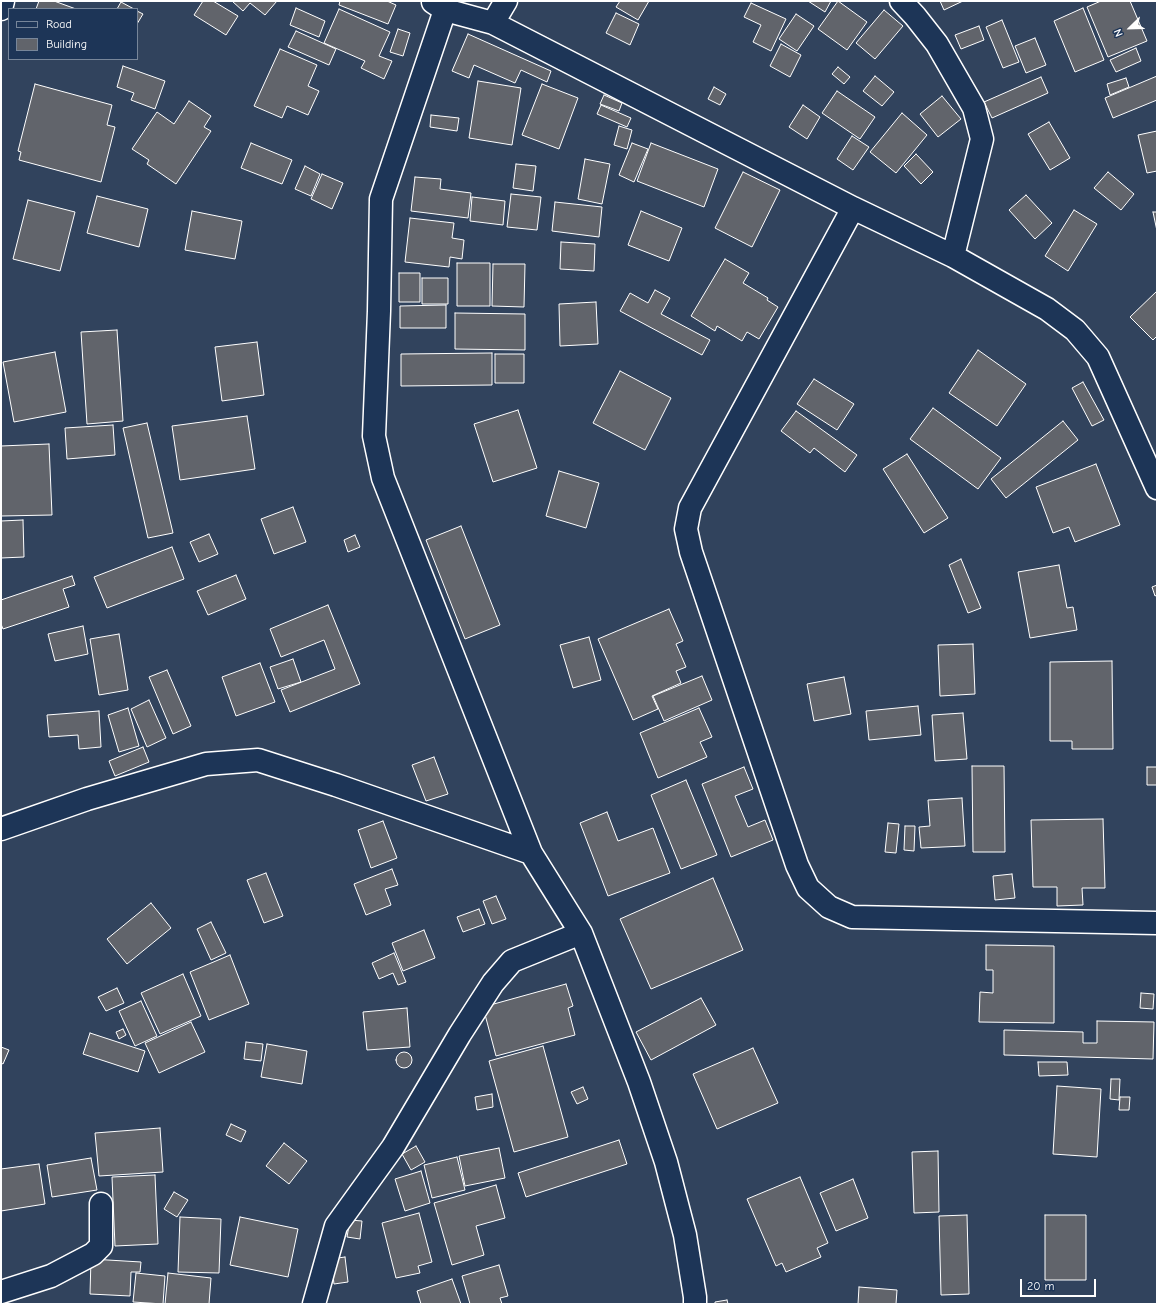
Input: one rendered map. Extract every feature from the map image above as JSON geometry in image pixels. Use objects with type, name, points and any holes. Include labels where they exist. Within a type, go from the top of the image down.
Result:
[{"type":"street","points":[[1,9],[3,1]]},
{"type":"street","points":[[492,23],[506,1]]},
{"type":"street","points":[[901,1],[937,44],[974,108],[982,139],[953,256]]},
{"type":"street","points":[[695,1304],[696,1297],[685,1235],[666,1162],[639,1082],[581,933],[531,853],[383,478],[374,436],[379,311],[381,199],[438,5],[492,23],[853,208],[953,256],[1047,309],[1075,330],[1098,357],[1157,488]]},
{"type":"street","points":[[853,208],[690,508],[686,528],[691,552],[797,865],[808,888],[829,907],[852,917],[1157,923]]},
{"type":"street","points":[[1,829],[87,799],[206,764],[258,760],[336,785],[531,853]]},
{"type":"street","points":[[314,1304],[336,1226],[393,1147],[460,1034],[493,982],[512,961],[581,933]]},
{"type":"street","points":[[1,1292],[51,1276],[92,1254],[102,1246],[101,1204]]},
{"type":"building","points":[[39,1],[54,1],[73,8],[36,8]]},
{"type":"building","points":[[203,1],[213,1],[238,16],[226,35],[194,15]]},
{"type":"building","points":[[232,1],[277,1],[265,15],[250,3],[243,11]]},
{"type":"building","points":[[340,1],[387,1],[396,5],[388,24],[339,5]]},
{"type":"building","points":[[620,1],[649,1],[638,20],[616,7]]},
{"type":"building","points":[[808,1],[831,1],[825,12]]},
{"type":"building","points":[[838,1],[867,22],[847,50],[818,29]]},
{"type":"building","points":[[940,1],[963,1],[944,10]]},
{"type":"building","points":[[1101,1],[1130,1],[1147,41],[1108,57],[1087,7]]},
{"type":"building","points":[[121,2],[132,8],[118,8]]},
{"type":"building","points":[[751,3],[786,19],[771,51],[753,42],[761,25],[744,17]]},
{"type":"building","points":[[296,8],[325,21],[319,37],[290,25]]},
{"type":"building","points":[[1083,8],[1104,60],[1075,72],[1054,21]]},
{"type":"building","points":[[339,9],[390,32],[379,56],[392,61],[384,79],[361,68],[365,61],[324,43]]},
{"type":"building","points":[[884,10],[903,26],[875,59],[856,43]]},
{"type":"building","points":[[138,12],[143,14],[138,22]]},
{"type":"building","points":[[616,13],[639,24],[630,45],[606,33]]},
{"type":"building","points":[[796,14],[814,26],[797,51],[779,39]]},
{"type":"building","points":[[1002,20],[1019,62],[1003,68],[986,27]]},
{"type":"building","points":[[979,26],[984,40],[961,49],[955,35]]},
{"type":"building","points":[[398,29],[410,33],[403,56],[390,52]]},
{"type":"building","points":[[296,31],[336,49],[329,65],[288,47]]},
{"type":"building","points":[[468,34],[551,71],[547,82],[521,70],[515,83],[474,65],[469,78],[452,71]]},
{"type":"building","points":[[1035,38],[1046,65],[1026,73],[1015,46]]},
{"type":"building","points":[[781,44],[801,55],[790,77],[770,66]]},
{"type":"building","points":[[1136,48],[1141,61],[1116,72],[1110,60]]},
{"type":"building","points":[[280,49],[317,65],[308,86],[319,91],[308,115],[287,106],[282,118],[254,106]]},
{"type":"building","points":[[123,66],[165,81],[155,109],[131,100],[134,93],[117,87]]},
{"type":"building","points":[[838,67],[850,77],[844,84],[832,74]]},
{"type":"building","points":[[875,76],[894,92],[882,106],[863,91]]},
{"type":"building","points":[[1157,76],[1157,100],[1113,118],[1105,98]]},
{"type":"building","points":[[1041,77],[1048,93],[992,118],[984,102]]},
{"type":"building","points":[[1126,78],[1129,87],[1110,95],[1107,84]]},
{"type":"building","points":[[478,81],[521,88],[512,145],[469,138]]},
{"type":"building","points":[[35,84],[112,105],[107,125],[115,127],[101,182],[19,160],[21,152],[18,151]]},
{"type":"building","points":[[542,84],[578,98],[559,149],[522,135]]},
{"type":"building","points":[[714,87],[726,94],[720,105],[708,99]]},
{"type":"building","points":[[837,91],[875,117],[860,139],[822,113]]},
{"type":"building","points":[[604,95],[622,103],[619,111],[600,104]]},
{"type":"building","points":[[942,96],[961,119],[938,137],[920,114]]},
{"type":"building","points":[[189,101],[211,116],[204,127],[211,131],[176,184],[147,164],[149,160],[132,149],[157,112],[174,124]]},
{"type":"building","points":[[601,105],[631,118],[627,127],[597,114]]},
{"type":"building","points":[[803,105],[820,117],[807,139],[789,127]]},
{"type":"building","points":[[902,113],[927,135],[896,173],[870,152]]},
{"type":"building","points":[[431,115],[459,118],[457,131],[430,127]]},
{"type":"building","points":[[1049,122],[1070,158],[1050,170],[1028,134]]},
{"type":"building","points":[[619,126],[632,130],[627,149],[614,145]]},
{"type":"building","points":[[1157,131],[1157,171],[1147,173],[1138,135]]},
{"type":"building","points":[[852,136],[869,147],[853,170],[837,159]]},
{"type":"building","points":[[251,143],[292,160],[282,184],[241,168]]},
{"type":"building","points":[[632,143],[648,149],[634,182],[619,175]]},
{"type":"building","points":[[651,143],[718,169],[704,207],[637,181]]},
{"type":"building","points":[[916,154],[933,172],[921,184],[904,166]]},
{"type":"building","points":[[585,159],[610,164],[602,204],[578,199]]},
{"type":"building","points":[[516,164],[536,166],[533,191],[513,188]]},
{"type":"building","points":[[305,166],[320,174],[311,196],[295,189]]},
{"type":"building","points":[[743,172],[780,190],[752,247],[715,228]]},
{"type":"building","points":[[1108,172],[1134,194],[1121,210],[1094,188]]},
{"type":"building","points":[[322,174],[343,183],[332,209],[311,199]]},
{"type":"building","points":[[415,177],[441,179],[440,189],[471,193],[468,218],[411,211]]},
{"type":"building","points":[[511,194],[541,197],[537,230],[507,227]]},
{"type":"building","points":[[1026,195],[1052,223],[1035,239],[1009,210]]},
{"type":"building","points":[[97,196],[148,209],[139,247],[87,233]]},
{"type":"building","points":[[472,197],[505,201],[503,225],[470,221]]},
{"type":"building","points":[[28,200],[75,212],[60,271],[13,259]]},
{"type":"building","points":[[555,202],[602,207],[599,237],[552,231]]},
{"type":"building","points":[[1074,210],[1097,224],[1068,271],[1045,256]]},
{"type":"building","points":[[192,211],[242,221],[235,259],[185,250]]},
{"type":"building","points":[[641,211],[682,228],[669,261],[628,245]]},
{"type":"building","points":[[1153,212],[1157,212],[1157,231]]},
{"type":"building","points":[[410,218],[454,223],[452,238],[464,240],[462,259],[450,257],[449,267],[405,262]]},
{"type":"building","points":[[561,242],[595,244],[594,271],[560,269]]},
{"type":"building","points":[[725,259],[749,273],[743,283],[768,298],[767,300],[778,307],[759,339],[747,332],[742,341],[717,326],[715,331],[691,316]]},
{"type":"building","points":[[457,263],[490,263],[490,306],[457,306]]},
{"type":"building","points":[[493,264],[525,264],[524,307],[492,306]]},
{"type":"building","points":[[399,273],[420,273],[420,302],[399,302]]},
{"type":"building","points":[[422,278],[448,278],[448,304],[422,304]]},
{"type":"building","points":[[655,290],[670,298],[661,314],[710,340],[702,355],[620,311],[630,293],[648,303]]},
{"type":"building","points":[[1157,291],[1157,336],[1153,340],[1130,317]]},
{"type":"building","points":[[596,302],[598,344],[560,346],[559,304]]},
{"type":"building","points":[[446,305],[446,328],[400,328],[400,306]]},
{"type":"building","points":[[455,313],[525,314],[525,350],[455,349]]},
{"type":"building","points":[[117,330],[123,421],[87,424],[81,332]]},
{"type":"building","points":[[257,342],[264,395],[222,401],[215,347]]},
{"type":"building","points":[[978,350],[1026,384],[997,426],[949,393]]},
{"type":"building","points":[[55,352],[66,412],[14,422],[3,362]]},
{"type":"building","points":[[492,353],[492,385],[401,386],[401,354]]},
{"type":"building","points":[[495,354],[524,354],[524,383],[495,383]]},
{"type":"building","points":[[620,371],[671,398],[645,450],[593,423]]},
{"type":"building","points":[[814,379],[854,404],[837,430],[797,404]]},
{"type":"building","points":[[1083,382],[1104,420],[1092,426],[1072,388]]},
{"type":"building","points":[[933,408],[1001,458],[978,489],[910,439]]},
{"type":"building","points":[[518,410],[537,468],[493,482],[474,424]]},
{"type":"building","points":[[796,411],[857,455],[845,472],[814,448],[810,453],[781,431]]},
{"type":"building","points":[[247,416],[255,469],[180,480],[172,426]]},
{"type":"building","points":[[1063,421],[1078,440],[1006,498],[991,479]]},
{"type":"building","points":[[147,423],[173,533],[148,538],[123,428]]},
{"type":"building","points":[[113,425],[115,455],[67,459],[65,428]]},
{"type":"building","points":[[49,444],[52,515],[1,516],[1,446]]},
{"type":"building","points":[[907,454],[948,518],[924,533],[883,469]]},
{"type":"building","points":[[1096,464],[1120,525],[1075,542],[1069,527],[1053,533],[1036,487]]},
{"type":"building","points":[[559,471],[599,483],[586,528],[546,516]]},
{"type":"building","points":[[293,507],[306,542],[274,554],[261,519]]},
{"type":"building","points":[[23,520],[24,557],[1,558],[1,521]]},
{"type":"building","points":[[461,526],[500,625],[465,639],[426,540]]},
{"type":"building","points":[[209,534],[218,554],[199,562],[190,542]]},
{"type":"building","points":[[355,535],[360,547],[348,552],[344,540]]},
{"type":"building","points":[[172,547],[184,579],[107,608],[94,577]]},
{"type":"building","points":[[961,559],[981,608],[968,613],[949,565]]},
{"type":"building","points":[[1059,565],[1067,608],[1073,607],[1077,630],[1030,638],[1018,572]]},
{"type":"building","points":[[236,575],[246,599],[208,615],[197,591]]},
{"type":"building","points":[[72,576],[75,585],[63,589],[69,607],[3,629],[1,624],[1,600]]},
{"type":"building","points":[[1157,585],[1157,595],[1155,596],[1152,587]]},
{"type":"building","points":[[328,605],[360,684],[290,712],[281,690],[335,669],[324,640],[281,657],[270,629]]},
{"type":"building","points":[[669,609],[683,641],[676,644],[686,667],[676,671],[681,683],[652,696],[658,709],[633,720],[598,639]]},
{"type":"building","points":[[83,626],[88,654],[55,661],[48,634]]},
{"type":"building","points":[[119,634],[128,690],[99,695],[90,639]]},
{"type":"building","points":[[589,637],[601,680],[573,688],[560,645]]},
{"type":"building","points":[[973,644],[975,694],[940,696],[938,645]]},
{"type":"building","points":[[293,659],[301,682],[278,689],[270,667]]},
{"type":"building","points":[[1112,661],[1113,749],[1072,749],[1072,741],[1050,741],[1050,662]]},
{"type":"building","points":[[260,663],[275,702],[236,716],[222,677]]},
{"type":"building","points":[[167,670],[191,726],[173,734],[149,677]]},
{"type":"building","points":[[702,676],[712,700],[664,721],[653,696]]},
{"type":"building","points":[[844,677],[851,714],[814,721],[807,684]]},
{"type":"building","points":[[149,700],[166,738],[147,747],[131,709]]},
{"type":"building","points":[[918,706],[921,735],[869,740],[866,711]]},
{"type":"building","points":[[128,708],[139,746],[119,752],[108,715]]},
{"type":"building","points":[[699,708],[712,737],[700,742],[707,757],[658,778],[640,733]]},
{"type":"building","points":[[99,711],[101,747],[79,749],[78,735],[49,737],[47,715]]},
{"type":"building","points":[[963,713],[967,759],[935,761],[932,715]]},
{"type":"building","points":[[143,747],[149,762],[115,776],[109,761]]},
{"type":"building","points":[[434,757],[448,794],[426,801],[412,765]]},
{"type":"building","points":[[972,766],[1004,766],[1005,852],[973,852]]},
{"type":"building","points":[[744,767],[753,789],[735,796],[748,827],[765,820],[773,840],[731,857],[702,784]]},
{"type":"building","points":[[1147,767],[1157,767],[1157,785],[1147,785]]},
{"type":"building","points":[[686,780],[717,855],[681,869],[651,795]]},
{"type":"building","points":[[962,798],[965,846],[921,848],[919,827],[930,826],[928,800]]},
{"type":"building","points":[[607,812],[618,841],[653,828],[670,873],[608,896],[580,823]]},
{"type":"building","points":[[1103,819],[1105,888],[1082,888],[1083,905],[1057,906],[1057,887],[1033,887],[1031,820]]},
{"type":"building","points":[[383,821],[397,858],[371,868],[358,830]]},
{"type":"building","points":[[888,823],[899,824],[896,853],[885,852]]},
{"type":"building","points":[[905,826],[915,826],[914,851],[904,850]]},
{"type":"building","points":[[392,869],[398,885],[385,889],[391,905],[366,915],[354,884]]},
{"type":"building","points":[[266,873],[283,916],[264,923],[247,880]]},
{"type":"building","points":[[1012,874],[1015,898],[995,900],[993,876]]},
{"type":"building","points":[[713,878],[743,950],[651,989],[620,919]]},
{"type":"building","points":[[496,896],[506,919],[492,924],[483,901]]},
{"type":"building","points":[[151,903],[171,928],[127,964],[107,939]]},
{"type":"building","points":[[479,909],[485,924],[463,932],[457,917]]},
{"type":"building","points":[[211,922],[226,953],[211,960],[197,929]]},
{"type":"building","points":[[424,930],[435,958],[403,971],[392,943]]},
{"type":"building","points":[[986,945],[1054,946],[1054,1023],[979,1022],[980,992],[993,993],[993,970],[986,970]]},
{"type":"building","points":[[394,953],[406,982],[398,985],[393,973],[379,979],[372,963]]},
{"type":"building","points":[[230,955],[249,1004],[209,1020],[190,972]]},
{"type":"building","points":[[183,974],[201,1016],[160,1034],[141,993]]},
{"type":"building","points":[[566,984],[573,1006],[568,1008],[575,1035],[496,1056],[483,1007]]},
{"type":"building","points":[[117,988],[124,1003],[106,1011],[98,997]]},
{"type":"building","points":[[1141,993],[1154,994],[1153,1009],[1140,1008]]},
{"type":"building","points":[[701,998],[716,1025],[651,1060],[636,1032]]},
{"type":"building","points":[[141,1001],[157,1036],[135,1046],[119,1011]]},
{"type":"building","points":[[407,1008],[410,1047],[367,1050],[363,1012]]},
{"type":"building","points":[[1097,1021],[1154,1022],[1153,1059],[1004,1055],[1004,1030],[1083,1032],[1083,1043],[1097,1043]]},
{"type":"building","points":[[191,1022],[205,1052],[159,1073],[145,1043]]},
{"type":"building","points":[[123,1029],[126,1035],[119,1039],[116,1032]]},
{"type":"building","points":[[90,1033],[145,1051],[138,1072],[83,1054]]},
{"type":"building","points":[[246,1042],[263,1044],[261,1061],[244,1059]]},
{"type":"building","points":[[267,1044],[307,1051],[302,1084],[261,1077]]},
{"type":"building","points":[[543,1046],[568,1137],[514,1152],[489,1061]]},
{"type":"building","points":[[1,1047],[9,1050],[3,1064],[1,1063]]},
{"type":"building","points":[[753,1048],[778,1103],[717,1129],[693,1074]]},
{"type":"building","points":[[401,1052],[407,1052],[412,1057],[410,1066],[407,1068],[401,1068],[396,1063],[396,1057]]},
{"type":"building","points":[[1038,1062],[1067,1062],[1068,1075],[1039,1076]]},
{"type":"building","points":[[1111,1079],[1120,1079],[1119,1100],[1110,1099]]},
{"type":"building","points":[[1057,1086],[1101,1089],[1097,1157],[1053,1154]]},
{"type":"building","points":[[583,1087],[588,1099],[577,1104],[571,1092]]},
{"type":"building","points":[[492,1094],[493,1107],[477,1110],[475,1097]]},
{"type":"building","points":[[1120,1097],[1130,1097],[1129,1110],[1119,1110]]},
{"type":"building","points":[[231,1124],[246,1131],[241,1142],[226,1135]]},
{"type":"building","points":[[160,1128],[163,1172],[99,1176],[95,1133]]},
{"type":"building","points":[[619,1140],[627,1164],[526,1197],[518,1173]]},
{"type":"building","points":[[284,1143],[307,1161],[289,1184],[266,1166]]},
{"type":"building","points":[[416,1146],[425,1162],[411,1170],[402,1154]]},
{"type":"building","points":[[499,1148],[505,1178],[465,1186],[459,1156]]},
{"type":"building","points":[[938,1151],[939,1212],[914,1213],[912,1152]]},
{"type":"building","points":[[457,1157],[465,1190],[432,1198],[424,1165]]},
{"type":"building","points":[[91,1158],[97,1190],[52,1197],[47,1165]]},
{"type":"building","points":[[39,1164],[45,1204],[1,1211],[1,1169]]},
{"type":"building","points":[[421,1171],[430,1203],[405,1211],[395,1179]]},
{"type":"building","points":[[155,1175],[158,1244],[115,1246],[112,1177]]},
{"type":"building","points":[[800,1177],[828,1243],[817,1248],[821,1257],[786,1272],[782,1263],[776,1266],[747,1199]]},
{"type":"building","points":[[853,1179],[868,1218],[836,1231],[820,1193]]},
{"type":"building","points":[[496,1185],[505,1218],[476,1226],[484,1255],[452,1265],[434,1203]]},
{"type":"building","points":[[174,1192],[188,1200],[177,1217],[164,1209]]},
{"type":"building","points":[[419,1213],[432,1262],[418,1266],[420,1273],[396,1278],[382,1223]]},
{"type":"building","points":[[967,1215],[969,1294],[941,1295],[939,1216]]},
{"type":"building","points":[[1045,1215],[1086,1215],[1086,1280],[1045,1280]]},
{"type":"building","points":[[180,1217],[221,1219],[219,1273],[178,1272]]},
{"type":"building","points":[[240,1217],[298,1229],[288,1277],[230,1265]]},
{"type":"building","points":[[350,1220],[362,1221],[360,1239],[347,1237]]},
{"type":"building","points":[[345,1257],[348,1282],[334,1284],[331,1259]]},
{"type":"building","points":[[91,1259],[141,1262],[140,1272],[131,1272],[130,1296],[90,1294]]},
{"type":"building","points":[[499,1265],[508,1296],[500,1298],[502,1304],[470,1304],[462,1276]]},
{"type":"building","points":[[136,1273],[165,1276],[163,1304],[133,1302]]},
{"type":"building","points":[[168,1273],[211,1278],[209,1304],[165,1304]]},
{"type":"building","points":[[452,1279],[461,1304],[421,1304],[417,1291]]},
{"type":"building","points":[[859,1287],[897,1290],[896,1304],[858,1304]]},
{"type":"building","points":[[727,1300],[728,1304],[715,1304],[715,1302]]}]
